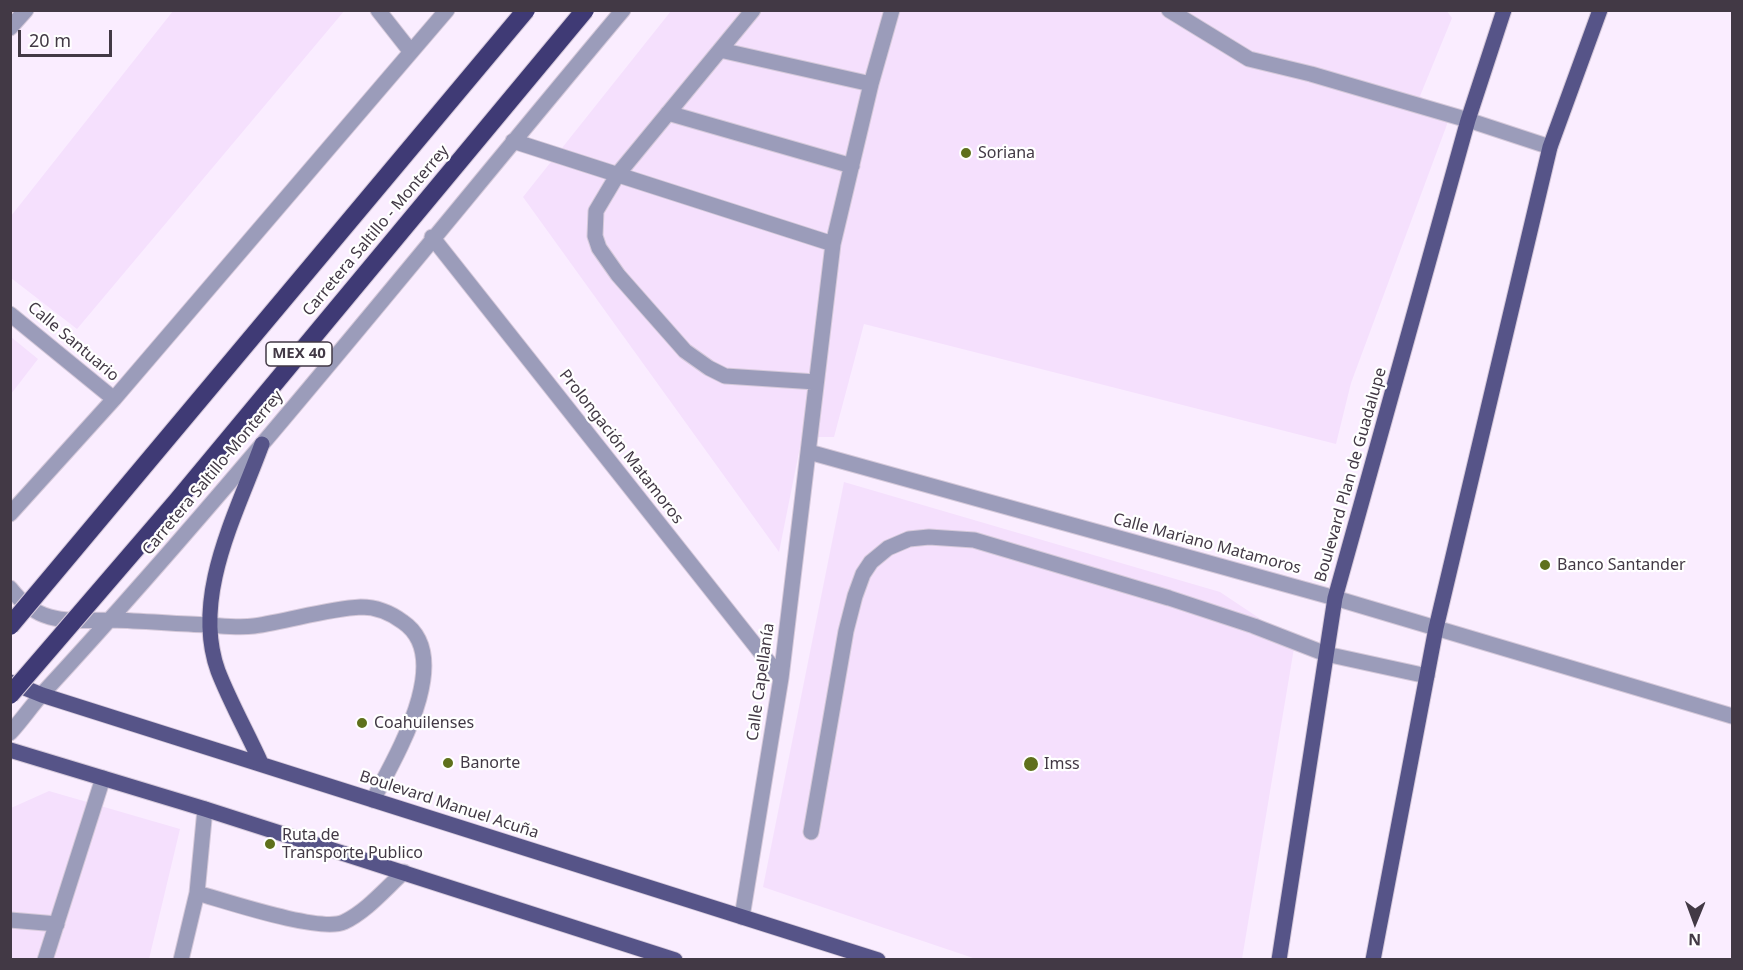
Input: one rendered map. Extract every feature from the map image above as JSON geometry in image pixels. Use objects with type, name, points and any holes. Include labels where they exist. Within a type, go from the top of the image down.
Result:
[{"type":"highway","name":"Carretera Saltillo - Monterrey","points":[[10,626],[526,10]]},
{"type":"highway","name":"Carretera Saltillo - Monterrey","points":[[10,695],[176,502],[585,10]]},
{"type":"main road","name":"Boulevard Plan de Guadalupe","points":[[1279,960],[1335,598],[1468,120],[1504,10]]},
{"type":"main road","points":[[1373,960],[1436,628],[1550,147],[1600,10]]},
{"type":"main road","points":[[261,763],[218,669],[210,625],[214,580],[262,444]]},
{"type":"main road","name":"Boulevard Manuel Acuña","points":[[10,682],[42,695],[878,960]]},
{"type":"main road","points":[[10,750],[205,809],[675,960]]},
{"type":"street","points":[[10,28],[26,10]]},
{"type":"street","points":[[378,10],[411,52]]},
{"type":"street","points":[[10,514],[114,399],[447,10]]},
{"type":"street","name":"Carretera Saltillo-Monterrey","points":[[10,733],[112,620],[262,444],[623,10]]},
{"type":"street","points":[[753,10],[618,174],[596,211],[594,223],[599,248],[618,275],[685,351],[709,369],[725,376],[816,382]]},
{"type":"street","name":"Calle Capellanía","points":[[742,917],[781,678],[833,244],[871,84],[892,10]]},
{"type":"street","points":[[1169,10],[1249,59],[1311,74],[1468,120],[1550,147]]},
{"type":"street","points":[[720,50],[871,84]]},
{"type":"street","points":[[668,113],[852,166]]},
{"type":"street","points":[[513,141],[833,244]]},
{"type":"street","name":"Prolongación Matamoros","points":[[432,237],[781,678]]},
{"type":"street","name":"Calle Santuario","points":[[10,314],[114,399]]},
{"type":"street","name":"Calle Mariano Matamoros","points":[[809,452],[1335,598],[1732,716]]},
{"type":"street","points":[[811,832],[846,631],[855,596],[863,574],[871,562],[888,548],[909,539],[929,537],[974,540],[1169,598],[1254,626],[1326,654],[1427,676]]},
{"type":"street","points":[[10,588],[19,599],[38,613],[56,620],[84,622],[112,620],[254,626],[363,607],[391,613],[412,628],[419,640],[424,673],[421,690],[407,732],[373,800]]},
{"type":"street","points":[[45,960],[103,778]]},
{"type":"street","points":[[182,960],[197,893],[205,809]]},
{"type":"street","points":[[197,893],[299,920],[323,924],[342,923],[358,914],[404,872]]},
{"type":"street","points":[[10,920],[57,924]]},
{"type":"shaded area","points":[[345,10],[77,329],[11,278],[11,216],[173,11]]},
{"type":"shaded area","points":[[1446,10],[1452,18],[1420,96],[1449,119],[1351,383],[1336,444],[864,324],[834,437],[802,437],[779,552],[523,197],[671,11]]},
{"type":"shaded area","points":[[11,337],[38,359],[11,394]]},
{"type":"shaded area","name":"Imss","points":[[844,482],[1220,592],[1295,642],[1242,959],[976,959],[763,887]]},
{"type":"shaded area","points":[[49,791],[180,829],[149,959],[11,960],[11,808]]},
{"type":"place","name":"Soriana","points":[[966,153]]},
{"type":"place","name":"Banco Santander","points":[[1545,565]]},
{"type":"place","name":"Coahuilenses","points":[[362,723]]},
{"type":"place","name":"Banorte","points":[[448,763]]},
{"type":"place","name":"Imss","points":[[1031,764]]},
{"type":"place","name":"Ruta de Transporte Publico","points":[[270,844]]}]
